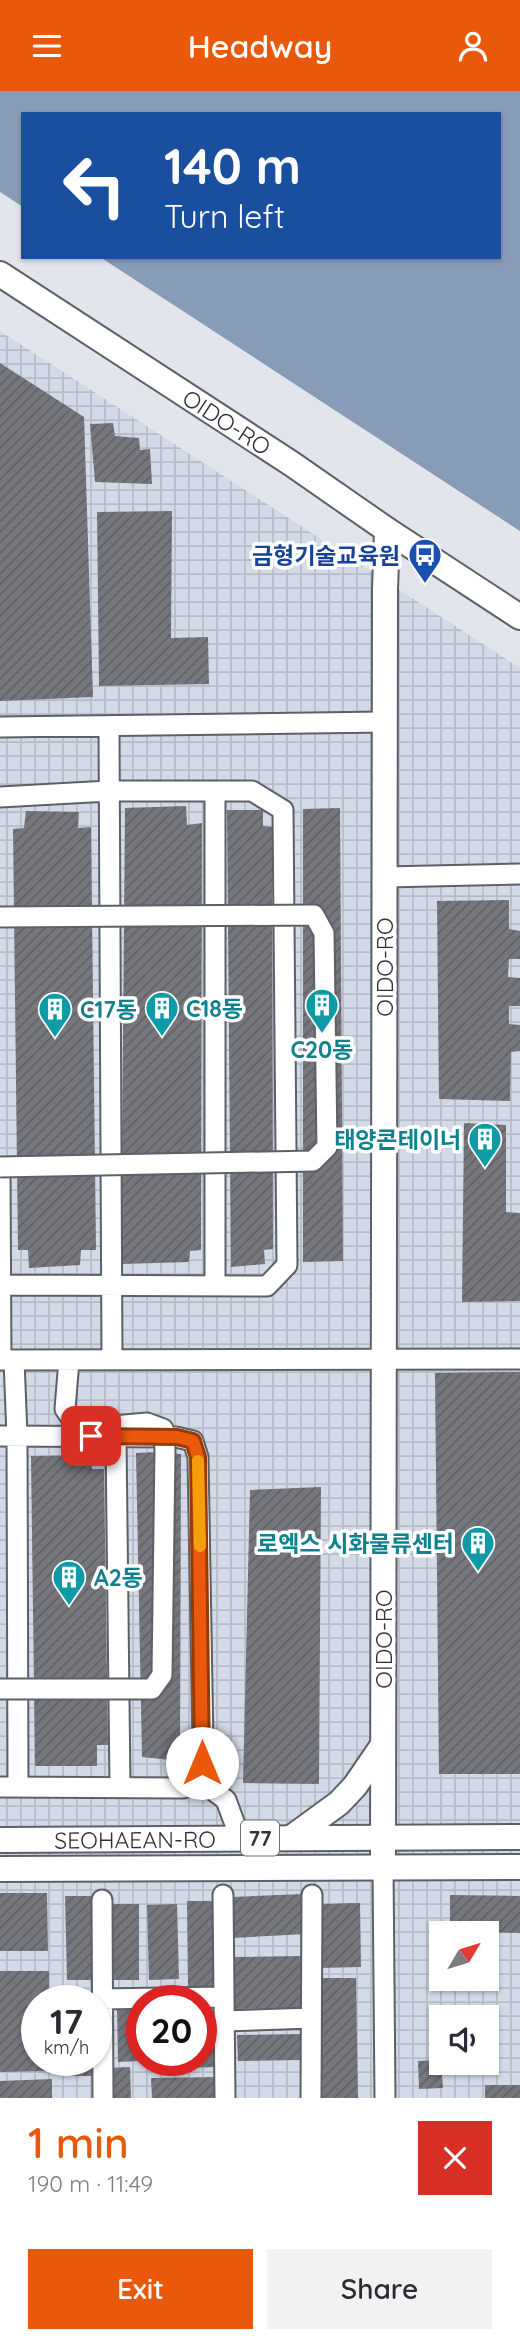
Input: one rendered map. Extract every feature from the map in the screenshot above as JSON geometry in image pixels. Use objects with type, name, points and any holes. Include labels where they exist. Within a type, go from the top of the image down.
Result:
[{"type":"main road","name":"OIDO-RO","points":[[0,274],[292,464],[387,530],[383,1868]]},
{"type":"main road","points":[[387,530],[520,617]]},
{"type":"main road","points":[[291,1838],[339,1803],[355,1786],[383,1745]]},
{"type":"main road","name":"SEOHAEAN-RO","points":[[0,1840],[520,1837]]},
{"type":"main road","name":"SEOHAEAN-RO","points":[[0,1869],[520,1867]]},
{"type":"street","points":[[0,727],[385,722]]},
{"type":"street","points":[[109,726],[112,1360]]},
{"type":"street","points":[[0,797],[109,791],[252,792],[283,810],[287,1265],[267,1286],[1,1285]]},
{"type":"street","points":[[215,791],[215,1286]]},
{"type":"street","points":[[384,877],[520,874]]},
{"type":"street","points":[[0,917],[314,915],[324,933],[327,1147],[313,1161],[0,1168],[1,1285],[8,1436],[9,1787],[183,1787],[202,1763],[203,1745],[198,1457],[193,1441],[177,1437],[8,1436]]},
{"type":"street","points":[[5,1360],[520,1359]]},
{"type":"street","points":[[0,1689],[152,1689],[162,1675],[166,1451],[163,1429],[147,1423],[91,1428],[74,1422],[65,1409],[69,1360]]},
{"type":"street","points":[[116,1437],[120,1787]]},
{"type":"street","points":[[194,1776],[226,1800],[240,1838]]},
{"type":"street","points":[[383,1868],[385,2098]]},
{"type":"street","points":[[223,1895],[225,2098]]},
{"type":"street","points":[[311,2098],[312,1895]]},
{"type":"street","points":[[102,1900],[102,1985]]},
{"type":"street","points":[[112,1999],[224,1997]]},
{"type":"street","points":[[224,2021],[311,2018]]},
{"type":"street","points":[[103,2076],[103,2098]]},
{"type":"shaded area","points":[[0,331],[520,668],[520,2098],[0,2098]]},
{"type":"water","points":[[0,91],[520,91],[520,531],[103,259],[501,259],[501,112],[21,112],[21,206],[0,192]]},
{"type":"building","points":[[0,363],[84,417],[93,697],[0,701]]},
{"type":"building","points":[[113,423],[115,436],[139,438],[140,450],[150,449],[152,484],[95,482],[90,424]]},
{"type":"building","points":[[172,511],[171,638],[208,637],[209,684],[99,686],[97,512]]},
{"type":"building","name":"C18동","points":[[186,806],[187,825],[202,823],[201,1250],[190,1251],[189,1262],[121,1264],[125,808]]},
{"type":"building","name":"C20동","points":[[340,808],[343,1261],[303,1262],[303,809]]},
{"type":"building","points":[[227,810],[263,810],[263,826],[272,827],[273,1249],[264,1250],[265,1264],[231,1267]]},
{"type":"building","name":"C17동","points":[[26,811],[79,812],[78,828],[91,827],[96,1250],[81,1250],[80,1265],[29,1268],[28,1250],[18,1250],[13,829],[24,828]]},
{"type":"building","points":[[509,900],[509,929],[520,931],[520,959],[509,959],[508,977],[520,978],[520,1006],[509,1006],[509,1024],[520,1025],[520,1051],[511,1052],[510,1101],[439,1099],[437,901]]},
{"type":"building","points":[[464,1123],[506,1125],[506,1212],[520,1213],[520,1301],[462,1302]]},
{"type":"building","name":"로엑스 시화물류센터","points":[[520,1372],[520,1774],[439,1774],[435,1373]]},
{"type":"building","points":[[136,1453],[181,1454],[180,1761],[142,1757]]},
{"type":"building","name":"A2동","points":[[91,1455],[92,1469],[104,1469],[108,1745],[97,1745],[97,1766],[35,1766],[31,1456]]},
{"type":"building","points":[[321,1487],[319,1784],[243,1783],[250,1490]]},
{"type":"building","points":[[0,1893],[47,1893],[48,1951],[0,1951]]},
{"type":"building","points":[[303,1894],[305,1934],[233,1938],[231,1897]]},
{"type":"building","points":[[450,1895],[520,1896],[520,1933],[499,1933],[499,1921],[450,1921]]},
{"type":"building","points":[[65,1896],[95,1896],[97,1980],[67,1980]]},
{"type":"building","points":[[187,1901],[217,1901],[218,1991],[217,1985],[188,1985]]},
{"type":"building","points":[[360,1903],[361,1967],[318,1968],[317,1904]]},
{"type":"building","points":[[111,1904],[139,1904],[139,1980],[111,1980]]},
{"type":"building","points":[[177,1904],[179,1979],[149,1980],[147,1905]]},
{"type":"building","points":[[301,1956],[302,2008],[235,2009],[234,1957]]},
{"type":"building","points":[[0,1971],[49,1971],[49,1985],[21,1985],[21,2072],[0,2072]]},
{"type":"building","points":[[316,1978],[356,1978],[358,2098],[318,2098]]},
{"type":"building","points":[[117,2009],[126,2009],[126,2062],[118,2062]]},
{"type":"building","points":[[301,2034],[302,2060],[238,2061],[237,2035]]},
{"type":"building","points":[[418,2061],[429,2061],[429,2075],[442,2075],[443,2088],[419,2089]]},
{"type":"building","points":[[126,2067],[126,2076],[130,2076],[131,2098],[107,2098],[106,2076],[112,2076],[112,2068]]},
{"type":"building","points":[[217,2077],[217,2098],[152,2098],[151,2078]]},
{"type":"building","points":[[52,2079],[52,2098],[0,2098],[0,2081]]},
{"type":"building","points":[[485,2085],[520,2085],[520,2098],[485,2098]]},
{"type":"slow traffic","points":[[198,1461],[200,1546]]},
{"type":"place","name":"금형기술교육원","points":[[425,585]]},
{"type":"place","name":"C20동","points":[[322,1035]]},
{"type":"place","name":"C18동","points":[[162,1038]]},
{"type":"place","name":"C17동","points":[[55,1039]]},
{"type":"place","name":"태양콘테이너","points":[[485,1169]]},
{"type":"place","name":"로엑스 시화물류센터","points":[[478,1573]]},
{"type":"place","name":"A2동","points":[[69,1607]]},
{"type":"route","points":[[91,1436],[177,1437],[193,1441],[198,1457],[202,1763]]}]
